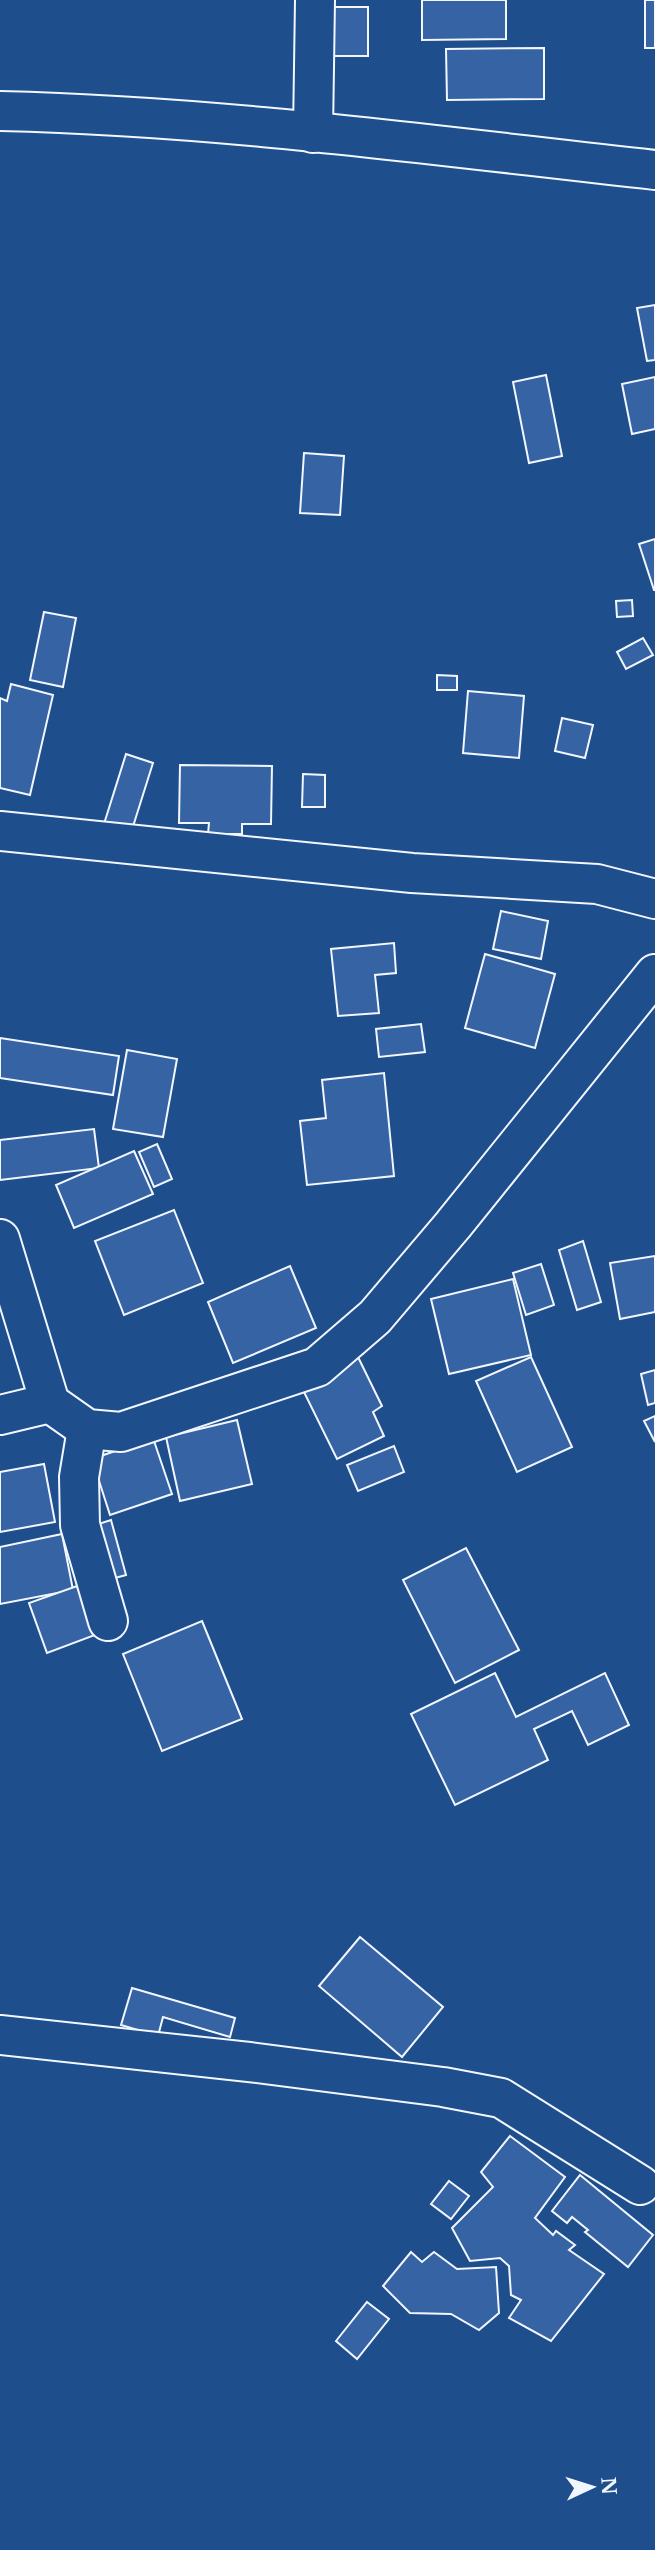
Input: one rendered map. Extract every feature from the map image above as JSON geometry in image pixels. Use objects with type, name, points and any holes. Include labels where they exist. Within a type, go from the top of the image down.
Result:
[{"type":"street","points":[[313,133],[315,0]]},
{"type":"street","points":[[0,111],[157,117],[247,124],[655,170]]},
{"type":"street","points":[[0,831],[412,873],[597,884],[655,899]]},
{"type":"street","points":[[0,1239],[50,1403],[87,1429],[121,1432],[317,1367],[375,1317],[655,974]]},
{"type":"street","points":[[0,1416],[50,1403]]},
{"type":"street","points":[[87,1429],[79,1477],[80,1525],[108,1621]]},
{"type":"street","points":[[0,2035],[249,2062],[443,2087],[501,2098],[650,2185]]},
{"type":"building","points":[[422,0],[506,0],[506,39],[422,40]]},
{"type":"building","points":[[645,0],[655,0],[655,48],[645,48]]},
{"type":"building","points":[[322,7],[368,7],[368,56],[321,56]]},
{"type":"building","points":[[544,48],[544,99],[447,100],[446,49]]},
{"type":"building","points":[[655,305],[655,360],[647,361],[637,308]]},
{"type":"building","points":[[546,375],[562,456],[529,463],[513,382]]},
{"type":"building","points":[[655,377],[655,429],[632,434],[622,384]]},
{"type":"building","points":[[304,453],[344,456],[340,515],[300,513]]},
{"type":"building","points":[[655,539],[655,590],[654,590],[639,544]]},
{"type":"building","points":[[632,600],[633,616],[617,617],[616,601]]},
{"type":"building","points":[[44,612],[76,618],[63,687],[30,680]]},
{"type":"building","points":[[643,638],[653,655],[626,669],[617,652]]},
{"type":"building","points":[[437,675],[457,676],[457,690],[437,690]]},
{"type":"building","points":[[11,684],[53,695],[30,795],[0,788],[0,698],[7,701]]},
{"type":"building","points":[[468,691],[524,696],[519,758],[463,753]]},
{"type":"building","points":[[562,718],[593,725],[585,758],[555,751]]},
{"type":"building","points":[[126,754],[153,763],[130,836],[103,827]]},
{"type":"building","points":[[180,765],[272,766],[271,824],[242,824],[242,834],[208,834],[209,823],[179,823]]},
{"type":"building","points":[[303,774],[325,775],[325,807],[302,807]]},
{"type":"building","points":[[501,911],[548,921],[541,959],[493,949]]},
{"type":"building","points":[[394,943],[396,973],[375,975],[379,1013],[338,1016],[331,949]]},
{"type":"building","points":[[485,954],[555,974],[535,1048],[465,1028]]},
{"type":"building","points":[[421,1024],[425,1052],[379,1057],[376,1029]]},
{"type":"building","points":[[0,1038],[119,1056],[113,1095],[0,1078]]},
{"type":"building","points":[[127,1050],[177,1059],[163,1137],[113,1129]]},
{"type":"building","points":[[384,1073],[394,1176],[307,1185],[300,1121],[326,1118],[322,1080]]},
{"type":"building","points":[[94,1129],[99,1168],[0,1180],[0,1140]]},
{"type":"building","points":[[157,1144],[172,1179],[154,1187],[139,1152]]},
{"type":"building","points":[[134,1151],[153,1194],[74,1228],[56,1185]]},
{"type":"building","points":[[174,1210],[203,1283],[124,1315],[95,1241]]},
{"type":"building","points":[[583,1241],[601,1302],[577,1310],[559,1250]]},
{"type":"building","points":[[655,1256],[655,1312],[620,1319],[610,1263]]},
{"type":"building","points":[[541,1264],[554,1305],[526,1315],[513,1273]]},
{"type":"building","points":[[290,1266],[316,1328],[233,1363],[208,1302]]},
{"type":"building","points":[[513,1279],[531,1355],[449,1374],[431,1299]]},
{"type":"building","points":[[358,1357],[382,1406],[373,1412],[384,1436],[337,1459],[301,1386]]},
{"type":"building","points":[[531,1357],[572,1447],[517,1472],[476,1381]]},
{"type":"building","points":[[655,1370],[655,1403],[648,1405],[641,1374]]},
{"type":"building","points":[[655,1416],[655,1442],[644,1421]]},
{"type":"building","points":[[237,1420],[252,1484],[180,1501],[166,1437]]},
{"type":"building","points":[[153,1438],[172,1494],[110,1515],[92,1459]]},
{"type":"building","points":[[394,1446],[404,1472],[358,1491],[347,1465]]},
{"type":"building","points":[[44,1464],[55,1522],[0,1532],[0,1472]]},
{"type":"building","points":[[111,1520],[126,1575],[104,1581],[89,1527]]},
{"type":"building","points":[[62,1534],[73,1590],[0,1604],[0,1547]]},
{"type":"building","points":[[466,1548],[519,1650],[455,1683],[403,1580]]},
{"type":"building","points":[[77,1586],[95,1635],[47,1653],[29,1603]]},
{"type":"building","points":[[202,1621],[242,1719],[162,1751],[123,1654]]},
{"type":"building","points":[[495,1673],[516,1717],[605,1673],[629,1725],[588,1745],[572,1711],[534,1729],[548,1760],[455,1805],[411,1714]]},
{"type":"building","points":[[360,1937],[443,2007],[402,2057],[319,1986]]},
{"type":"building","points":[[132,1988],[235,2018],[230,2037],[163,2017],[158,2036],[121,2025]]},
{"type":"building","points":[[510,2136],[565,2177],[535,2218],[553,2235],[556,2231],[575,2245],[569,2250],[604,2274],[551,2341],[509,2318],[521,2300],[511,2295],[509,2266],[500,2258],[470,2261],[452,2228],[493,2187],[481,2172]]},
{"type":"building","points":[[580,2175],[653,2235],[628,2267],[585,2232],[588,2230],[572,2217],[567,2223],[552,2211]]},
{"type":"building","points":[[449,2181],[469,2196],[451,2219],[431,2204]]},
{"type":"building","points":[[411,2252],[422,2262],[434,2252],[457,2269],[496,2267],[499,2313],[479,2330],[451,2314],[410,2313],[383,2286]]},
{"type":"building","points":[[367,2302],[389,2319],[357,2359],[336,2341]]}]
